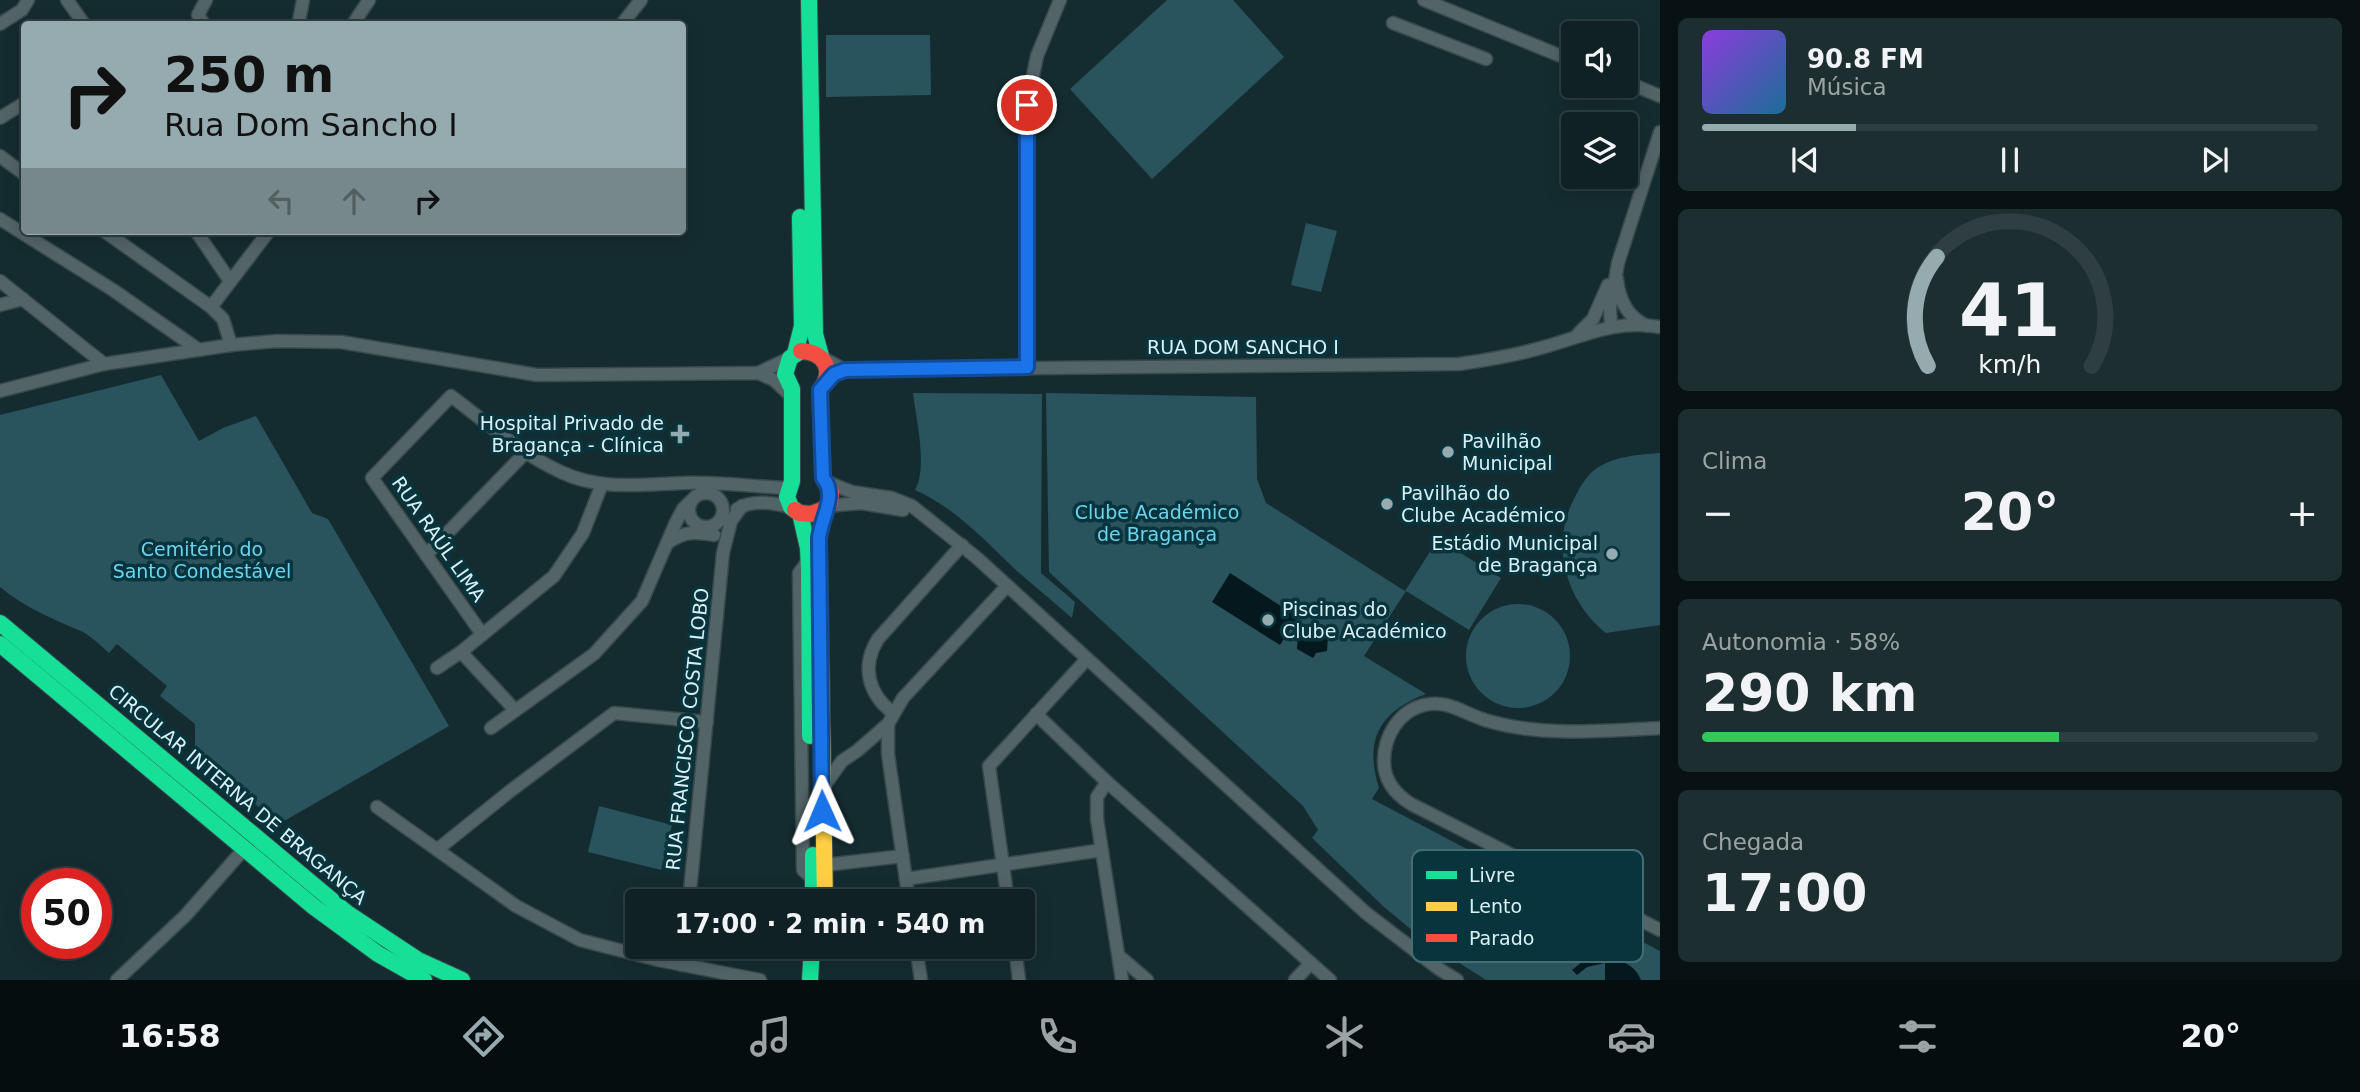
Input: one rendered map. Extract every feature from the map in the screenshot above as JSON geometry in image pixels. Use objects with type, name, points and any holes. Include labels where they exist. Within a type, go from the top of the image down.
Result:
[{"type":"main road","points":[[797,0],[803,326],[785,374],[792,389],[792,481],[788,495],[796,510],[808,561],[813,889]]},
{"type":"main road","points":[[809,0],[815,334],[827,365],[828,380],[820,390],[823,478],[827,482],[830,498],[819,538],[825,889]]},
{"type":"main road","points":[[792,356],[809,351],[822,357]]},
{"type":"main road","points":[[796,510],[809,515],[826,507]]},
{"type":"main road","name":"CIRCULAR INTERNA DE BRAGANÇA","points":[[0,623],[347,913],[418,960],[462,980]]},
{"type":"main road","name":"CIRCULAR INTERNA DE BRAGANÇA","points":[[0,644],[337,925],[424,980]]},
{"type":"main road","points":[[812,959],[812,978]]},
{"type":"main road","points":[[812,978],[819,959]]},
{"type":"street","points":[[0,24],[22,10],[28,0]]},
{"type":"street","points":[[67,0],[82,21]]},
{"type":"street","points":[[202,21],[198,15],[206,0]]},
{"type":"street","points":[[299,21],[303,0]]},
{"type":"street","points":[[355,21],[369,0]]},
{"type":"street","points":[[624,21],[641,0]]},
{"type":"street","points":[[1027,367],[1027,105],[1037,56],[1059,0]]},
{"type":"street","points":[[1424,0],[1561,56]]},
{"type":"street","points":[[1393,23],[1486,59]]},
{"type":"street","points":[[1638,87],[1660,96]]},
{"type":"street","points":[[0,118],[21,105]]},
{"type":"street","points":[[1611,327],[1609,308],[1616,273],[1660,132]]},
{"type":"street","points":[[0,156],[21,172]]},
{"type":"street","points":[[0,219],[21,232]]},
{"type":"street","points":[[25,235],[113,290],[199,350]]},
{"type":"street","points":[[116,235],[211,307],[223,319],[231,345]]},
{"type":"street","points":[[199,235],[230,281]]},
{"type":"street","points":[[211,307],[266,235]]},
{"type":"street","points":[[1616,273],[1625,309],[1638,321],[1654,327]]},
{"type":"street","points":[[1576,335],[1593,319],[1616,273]]},
{"type":"street","points":[[0,281],[104,364]]},
{"type":"street","points":[[0,305],[23,299]]},
{"type":"street","name":"RUA DOM SANCHO I","points":[[822,357],[845,370],[1459,363],[1488,360],[1545,347],[1576,335],[1611,327],[1654,327]]},
{"type":"street","points":[[0,391],[104,364],[277,341],[341,342],[537,375],[758,373],[774,380],[792,397]]},
{"type":"street","points":[[758,373],[792,356]]},
{"type":"street","points":[[828,380],[834,374],[845,370]]},
{"type":"street","name":"RUA RAÚL LIMA","points":[[482,634],[372,478],[451,396],[527,452],[561,472],[602,484],[663,486],[682,483],[788,488]]},
{"type":"street","points":[[426,555],[527,452]]},
{"type":"street","points":[[827,482],[852,492],[873,494],[902,502],[923,513],[962,545],[1412,953]]},
{"type":"street","points":[[437,668],[461,652],[554,576],[583,533],[602,484]]},
{"type":"street","points":[[491,728],[594,654],[642,601],[676,522],[688,506],[700,494],[711,493],[723,485]]},
{"type":"street","points":[[663,486],[672,488],[688,506],[693,521],[704,531]]},
{"type":"street","points":[[711,493],[721,500],[723,505],[724,511],[719,522]]},
{"type":"street","points":[[669,542],[677,536],[704,531],[742,506],[765,502],[796,510]]},
{"type":"street","points":[[826,507],[861,503],[890,507],[939,526]]},
{"type":"street","name":"RUA FRANCISCO COSTA LOBO","points":[[690,889],[723,561],[731,522],[742,506]]},
{"type":"street","name":"RUA FRANCISCO COSTA LOBO","points":[[704,531],[723,561]]},
{"type":"street","points":[[907,889],[888,754],[890,719],[873,691],[868,662],[878,639],[962,545]]},
{"type":"street","points":[[822,789],[842,761],[858,751],[890,719],[903,698],[1007,586]]},
{"type":"street","points":[[461,652],[515,710]]},
{"type":"street","points":[[1006,889],[989,766],[1086,660]]},
{"type":"street","points":[[1502,850],[1402,799],[1388,781],[1384,761],[1388,740],[1398,720],[1415,708],[1434,703],[1451,706],[1483,719],[1522,727],[1574,731],[1660,728]]},
{"type":"street","points":[[438,849],[614,713],[707,722]]},
{"type":"street","points":[[1036,714],[1107,782],[1330,980]]},
{"type":"street","points":[[821,748],[828,758],[842,761]]},
{"type":"street","points":[[1107,782],[1097,797],[1097,819],[1122,980]]},
{"type":"street","points":[[377,807],[516,906],[580,940],[682,965],[761,980]]},
{"type":"street","points":[[117,980],[186,915],[244,849]]},
{"type":"street","points":[[906,879],[1102,850]]},
{"type":"street","points":[[825,865],[903,856]]},
{"type":"street","points":[[1643,921],[1660,930]]},
{"type":"street","points":[[1119,956],[1147,980]]},
{"type":"street","points":[[682,965],[683,959]]},
{"type":"street","points":[[918,959],[921,980]]},
{"type":"street","points":[[1016,959],[1019,980]]},
{"type":"street","points":[[1296,980],[1311,962]]},
{"type":"street","points":[[1423,962],[1438,975],[1457,980]]},
{"type":"green space","points":[[1167,0],[1233,0],[1284,57],[1152,179],[1070,89]]},
{"type":"green space","points":[[826,35],[930,35],[931,95],[826,97]]},
{"type":"green space","points":[[1306,223],[1337,231],[1321,292],[1291,285]]},
{"type":"green space","name":"Cemitério do Santo Condestável","points":[[161,375],[199,441],[223,428],[256,416],[312,513],[328,519],[449,726],[279,824],[195,754],[195,724],[160,696],[167,686],[117,644],[109,653],[83,632],[29,607],[0,587],[0,415]]},
{"type":"green space","points":[[913,393],[1042,394],[1041,573],[1075,602],[1072,618],[957,516],[915,490],[921,469],[921,456]]},
{"type":"green space","name":"Clube Académico de Bragança","points":[[1046,393],[1256,397],[1257,479],[1266,503],[1405,591],[1438,539],[1501,578],[1469,630],[1406,591],[1364,656],[1426,694],[1397,710],[1379,730],[1373,756],[1379,788],[1372,799],[1469,850],[1412,850],[1412,930],[1312,838],[1318,830],[1303,806],[1049,572]]},
{"type":"green space","name":"Estádio Municipal de Bragança","points":[[1660,453],[1660,625],[1606,633],[1581,605],[1566,571],[1563,534],[1567,515],[1582,484],[1600,466],[1625,457]]},
{"type":"green space","points":[[1518,604],[1538,608],[1555,619],[1566,636],[1570,656],[1566,676],[1555,693],[1538,704],[1518,708],[1498,704],[1481,693],[1470,676],[1466,656],[1470,636],[1481,619],[1498,608]]},
{"type":"green space","points":[[599,806],[672,825],[661,870],[588,852]]},
{"type":"green space","name":"Clube Académico de Bragança","points":[[1643,942],[1660,951],[1660,980],[1486,980],[1458,962],[1643,962]]},
{"type":"shaded area","points":[[1230,573],[1298,617],[1280,645],[1212,602]]},
{"type":"shaded area","points":[[1319,629],[1328,635],[1327,651],[1316,653],[1313,658],[1297,649],[1298,633]]},
{"type":"shaded area","points":[[1582,962],[1623,962],[1635,970],[1641,980],[1605,980],[1605,963],[1587,967],[1577,975],[1572,970]]},
{"type":"traffic: fast","points":[[809,0],[815,334],[821,356]]},
{"type":"traffic: fast","points":[[795,354],[802,326],[800,217]]},
{"type":"traffic: fast","points":[[795,510],[787,497],[792,481],[792,389],[785,374],[790,358],[801,351]]},
{"type":"traffic: fast","points":[[800,513],[808,548],[809,569],[810,736]]},
{"type":"traffic: fast","points":[[0,623],[347,913],[418,960],[462,980]]},
{"type":"traffic: fast","points":[[0,644],[314,907],[378,954],[424,980]]},
{"type":"traffic: fast","points":[[813,855],[813,889]]},
{"type":"traffic: fast","points":[[810,980],[811,959]]},
{"type":"traffic: slow","points":[[825,508],[819,538],[825,889]]},
{"type":"traffic: jam","points":[[795,510],[811,514],[822,510],[830,503],[831,492],[823,478],[820,390],[827,370],[822,359],[801,351]]},
{"type":"place","name":"Hospital Privado de Bragança - Clínica","points":[[680,434]]},
{"type":"place","name":"Pavilhão Municipal","points":[[1448,452]]},
{"type":"place","name":"Pavilhão do Clube Académico","points":[[1387,504]]},
{"type":"place","name":"Estádio Municipal de Bragança","points":[[1612,554]]},
{"type":"place","name":"Piscinas do Clube Académico","points":[[1268,620]]},
{"type":"route","points":[[822,811],[819,538],[830,490],[823,478],[820,390],[834,374],[845,370],[1027,367],[1027,105]]}]
